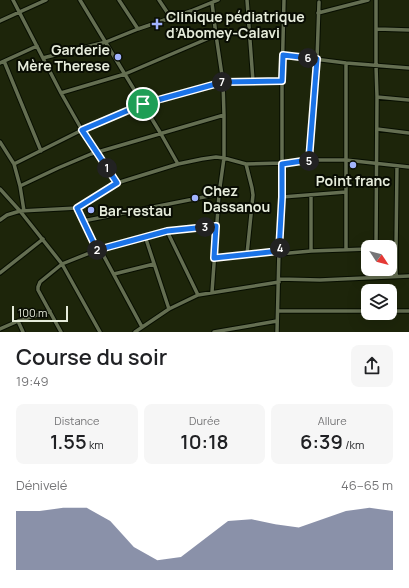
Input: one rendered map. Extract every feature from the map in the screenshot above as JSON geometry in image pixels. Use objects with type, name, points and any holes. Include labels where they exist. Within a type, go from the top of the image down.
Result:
[{"type":"street","points":[[13,0],[61,93],[82,130],[117,183]]},
{"type":"street","points":[[0,21],[46,0]]},
{"type":"street","points":[[80,0],[178,164]]},
{"type":"street","points":[[119,0],[138,30]]},
{"type":"street","points":[[159,0],[170,18]]},
{"type":"street","points":[[44,58],[106,42],[218,0]]},
{"type":"street","points":[[247,0],[252,81]]},
{"type":"street","points":[[277,332],[282,197],[284,0]]},
{"type":"street","points":[[318,13],[368,0]]},
{"type":"street","points":[[376,0],[376,240]]},
{"type":"street","points":[[212,2],[223,82],[224,115],[224,158],[216,226],[212,292]]},
{"type":"street","points":[[309,160],[317,59],[319,2]]},
{"type":"street","points":[[376,30],[409,30]]},
{"type":"street","points":[[61,93],[125,74],[216,35]]},
{"type":"street","points":[[37,46],[2,62],[41,151]]},
{"type":"street","points":[[283,55],[346,63],[409,68]]},
{"type":"street","points":[[346,63],[346,249]]},
{"type":"street","points":[[14,164],[82,130],[143,104],[223,82],[282,81]]},
{"type":"street","points":[[377,97],[409,100]]},
{"type":"street","points":[[20,186],[83,156],[224,115]]},
{"type":"street","points":[[377,129],[409,133]]},
{"type":"street","points":[[0,142],[14,164],[20,186],[22,211]]},
{"type":"street","points":[[0,220],[7,215],[22,211],[77,208],[117,183],[178,164],[216,157],[246,164],[282,164],[309,160],[346,160],[409,167]]},
{"type":"street","points":[[246,164],[252,188],[247,254]]},
{"type":"street","points":[[396,240],[397,166]]},
{"type":"street","points":[[0,189],[10,201],[22,211],[62,264],[100,332]]},
{"type":"street","points":[[282,197],[346,192]]},
{"type":"street","points":[[83,221],[219,194]]},
{"type":"street","points":[[310,195],[311,251]]},
{"type":"street","points":[[77,208],[142,328]]},
{"type":"street","points":[[61,332],[38,290],[38,284],[62,264],[99,249],[145,236],[167,231],[216,226]]},
{"type":"street","points":[[167,231],[198,295]]},
{"type":"street","points":[[145,236],[169,309]]},
{"type":"street","points":[[0,272],[43,239]]},
{"type":"street","points":[[214,258],[279,252],[361,249]]},
{"type":"street","points":[[114,274],[154,264]]},
{"type":"street","points":[[135,332],[169,309],[198,295],[279,281],[396,276]]},
{"type":"street","points":[[397,276],[409,276]]},
{"type":"street","points":[[0,329],[18,321],[50,311]]},
{"type":"street","points":[[278,311],[361,311]]},
{"type":"street","points":[[397,311],[409,311]]},
{"type":"street","points":[[18,321],[23,332]]},
{"type":"street","points":[[214,332],[278,321]]},
{"type":"place","name":"Clinique pédiatrique d’Abomey-Calavi","points":[[157,24]]},
{"type":"place","name":"Garderie Mère Therese","points":[[118,57]]},
{"type":"place","name":"Point franc","points":[[353,165]]},
{"type":"place","name":"Chez Dassanou","points":[[195,198]]},
{"type":"place","name":"Bar-restau","points":[[91,210]]},
{"type":"route","points":[[283,55],[317,59],[309,160],[282,164],[279,251],[214,258],[216,226],[167,231],[97,250],[77,208],[117,183],[82,130],[143,104],[223,82],[282,81],[283,55]]}]
